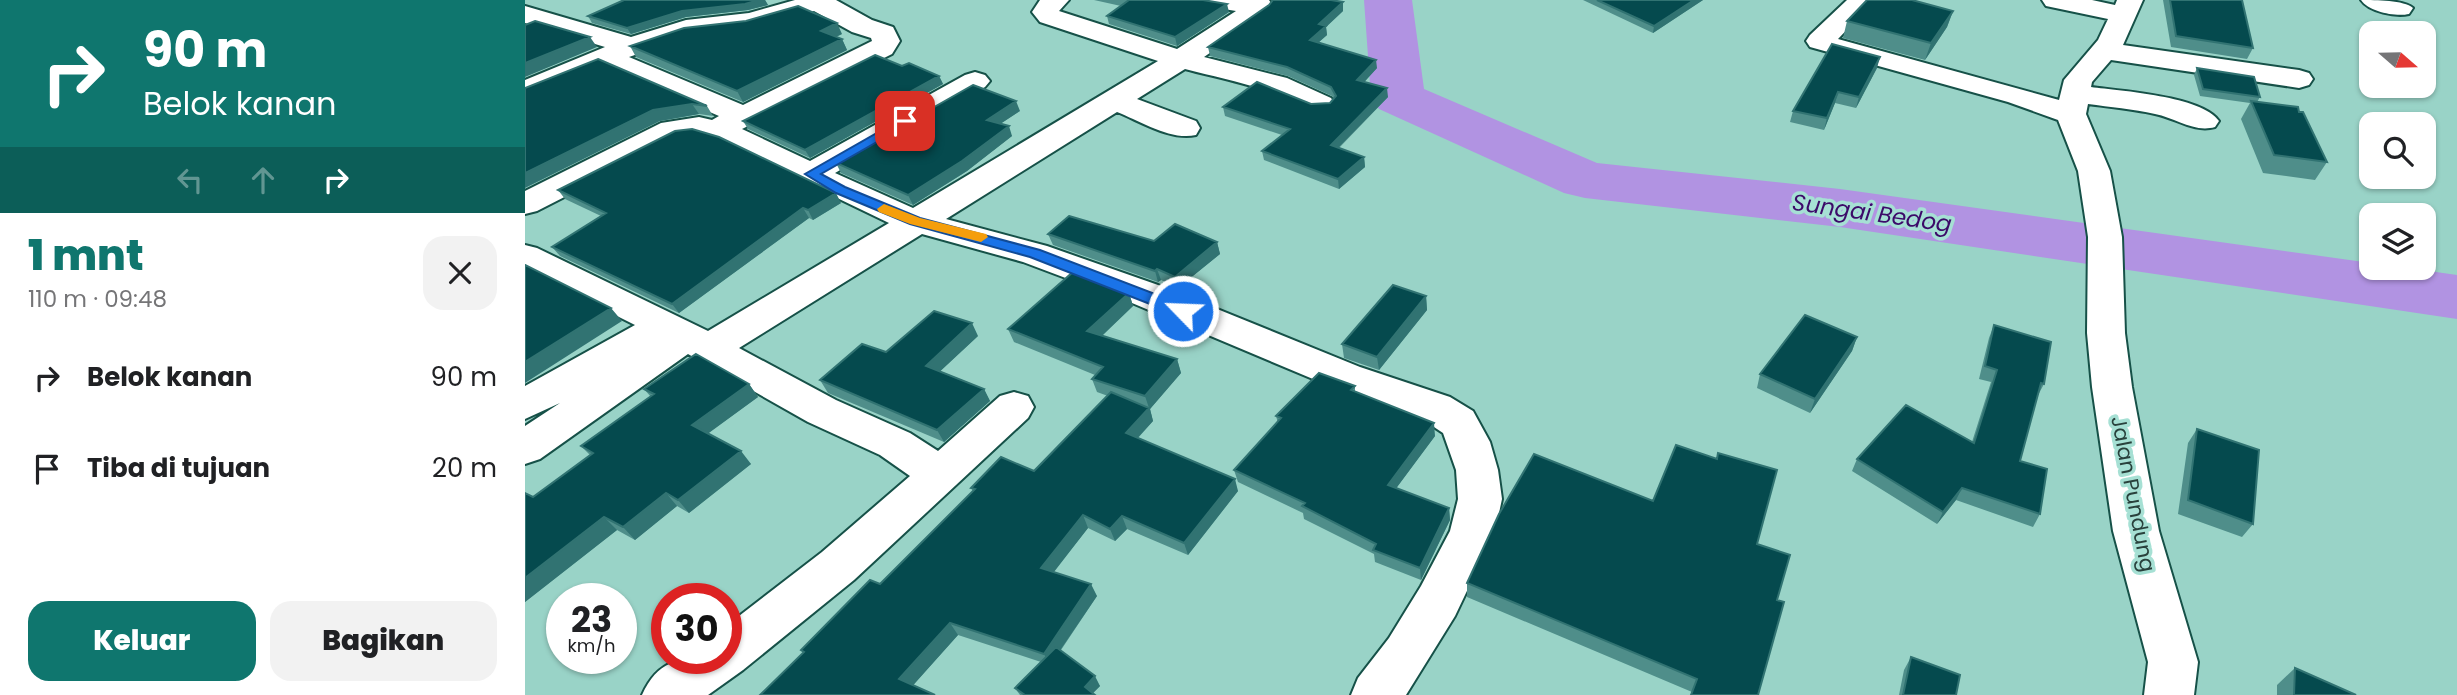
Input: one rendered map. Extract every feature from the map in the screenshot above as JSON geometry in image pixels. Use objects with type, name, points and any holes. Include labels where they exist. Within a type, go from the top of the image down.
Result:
[{"type":"street","points":[[525,12],[543,0]]},
{"type":"street","points":[[525,91],[618,52],[757,0]]},
{"type":"street","points":[[1056,0],[1047,7],[1045,12],[1049,16],[1179,60],[1277,84],[1320,104]]},
{"type":"street","points":[[1215,0],[1263,3]]},
{"type":"street","points":[[1862,0],[1820,41],[1831,47],[2018,96],[2073,104],[2162,107],[2190,114],[2204,121]]},
{"type":"street","points":[[2055,0],[2128,8],[2111,43],[2078,80],[2073,104]]},
{"type":"street","points":[[2374,0],[2400,8]]},
{"type":"street","points":[[525,204],[672,130],[730,123],[882,48],[885,41],[883,33],[862,26],[817,1],[751,21],[686,28]]},
{"type":"street","points":[[525,404],[687,336],[915,221],[1179,60],[1263,3]]},
{"type":"street","points":[[525,12],[618,52],[730,123],[748,142],[850,194],[915,221],[988,239],[1108,281],[1346,377],[1436,408],[1458,422],[1469,442],[1477,470],[1479,499],[1472,532],[1438,601],[1406,654],[1376,695]]},
{"type":"street","points":[[2104,51],[2299,79]]},
{"type":"street","points":[[811,174],[975,81]]},
{"type":"street","points":[[1114,100],[1185,128]]},
{"type":"street","name":"Jalan Pundung","points":[[2073,104],[2094,171],[2105,237],[2106,332],[2112,387],[2136,531],[2173,662],[2169,695]]},
{"type":"street","points":[[525,256],[687,336],[822,411],[895,444],[941,474]]},
{"type":"street","points":[[525,448],[687,336]]},
{"type":"street","points":[[742,642],[803,596],[880,530],[1014,407]]},
{"type":"street","points":[[677,692],[700,674]]},
{"type":"building","points":[[624,0],[759,0],[682,11],[627,28],[588,16]]},
{"type":"building","points":[[1129,0],[1203,0],[1227,4],[1175,37],[1107,16]]},
{"type":"building","points":[[1273,0],[1343,2],[1319,24],[1326,26],[1310,40],[1376,60],[1357,80],[1387,88],[1331,145],[1364,157],[1338,179],[1262,151],[1290,129],[1223,107],[1257,82],[1311,104],[1330,103],[1336,96],[1331,87],[1287,67],[1208,47]]},
{"type":"building","points":[[1597,0],[1694,0],[1654,26]]},
{"type":"building","points":[[1867,0],[1912,0],[1953,11],[1931,43],[1847,21]]},
{"type":"building","points":[[2170,0],[2242,0],[2253,48],[2176,36]]},
{"type":"building","points":[[798,6],[837,23],[821,31],[842,39],[737,91],[630,46],[684,28],[746,21]]},
{"type":"building","points":[[535,21],[590,37],[525,63],[525,25]]},
{"type":"building","points":[[1832,44],[1880,57],[1859,97],[1838,92],[1827,118],[1793,111]]},
{"type":"building","points":[[875,55],[902,66],[909,63],[939,76],[805,150],[743,121]]},
{"type":"building","points":[[598,59],[707,106],[692,104],[653,110],[525,173],[525,88]]},
{"type":"building","points":[[2197,68],[2254,77],[2260,97],[2203,89]]},
{"type":"building","points":[[973,85],[1016,101],[987,120],[1009,126],[962,161],[908,195],[836,163]]},
{"type":"building","points":[[2251,101],[2298,107],[2327,162],[2274,155]]},
{"type":"building","points":[[692,129],[719,137],[836,193],[808,210],[803,208],[672,304],[552,247],[606,213],[558,190],[675,131]]},
{"type":"building","points":[[1069,216],[1154,241],[1175,224],[1217,242],[1175,277],[1048,234]]},
{"type":"building","points":[[525,265],[611,308],[525,362]]},
{"type":"building","points":[[1073,272],[1129,293],[1087,331],[1177,359],[1145,396],[1092,379],[1103,367],[1008,329]]},
{"type":"building","points":[[1393,285],[1426,296],[1377,357],[1342,344]]},
{"type":"building","points":[[934,311],[972,323],[926,366],[984,389],[937,430],[820,380],[862,344],[886,352]]},
{"type":"building","points":[[1805,315],[1857,337],[1815,399],[1760,374]]},
{"type":"building","points":[[1994,325],[2051,342],[2044,384],[2041,383],[2020,461],[2047,469],[2040,514],[1962,488],[1943,512],[1857,459],[1906,405],[1974,443],[1997,370],[1985,366]]},
{"type":"building","points":[[696,354],[749,384],[692,425],[741,451],[678,500],[666,493],[623,527],[604,517],[525,578],[525,493],[533,497],[593,453],[581,446],[654,394],[644,389]]},
{"type":"building","points":[[1319,373],[1355,386],[1351,390],[1434,423],[1388,485],[1449,508],[1420,568],[1373,550],[1376,544],[1302,506],[1305,503],[1234,470],[1281,418],[1276,416]]},
{"type":"building","points":[[1111,392],[1149,408],[1126,433],[1235,479],[1184,543],[1122,516],[1110,529],[1083,515],[1041,568],[1091,584],[1044,654],[950,623],[899,679],[935,695],[760,695],[870,580],[880,584],[975,489],[971,488],[1001,457],[1034,471]]},
{"type":"building","points":[[2197,429],[2259,450],[2253,524],[2188,500]]},
{"type":"building","points":[[1676,445],[1717,459],[1718,453],[1777,470],[1757,544],[1790,555],[1777,600],[1784,602],[1758,695],[1691,695],[1697,679],[1467,583],[1499,514],[1534,454],[1653,501]]},
{"type":"building","points":[[1056,647],[1095,676],[1085,687],[1095,695],[1025,695],[1015,688]]},
{"type":"building","points":[[1911,657],[1960,675],[1956,695],[1903,695]]},
{"type":"building","points":[[2295,668],[2356,695],[2294,695]]},
{"type":"waterway","name":"Sungai Bedog","points":[[1388,0],[1398,98],[1585,180],[1840,208],[2457,297]]},
{"type":"slow traffic","points":[[884,209],[915,221],[981,237]]},
{"type":"route","points":[[905,121],[811,174],[841,190],[915,221],[1035,254],[1145,294],[1183,311]]}]
